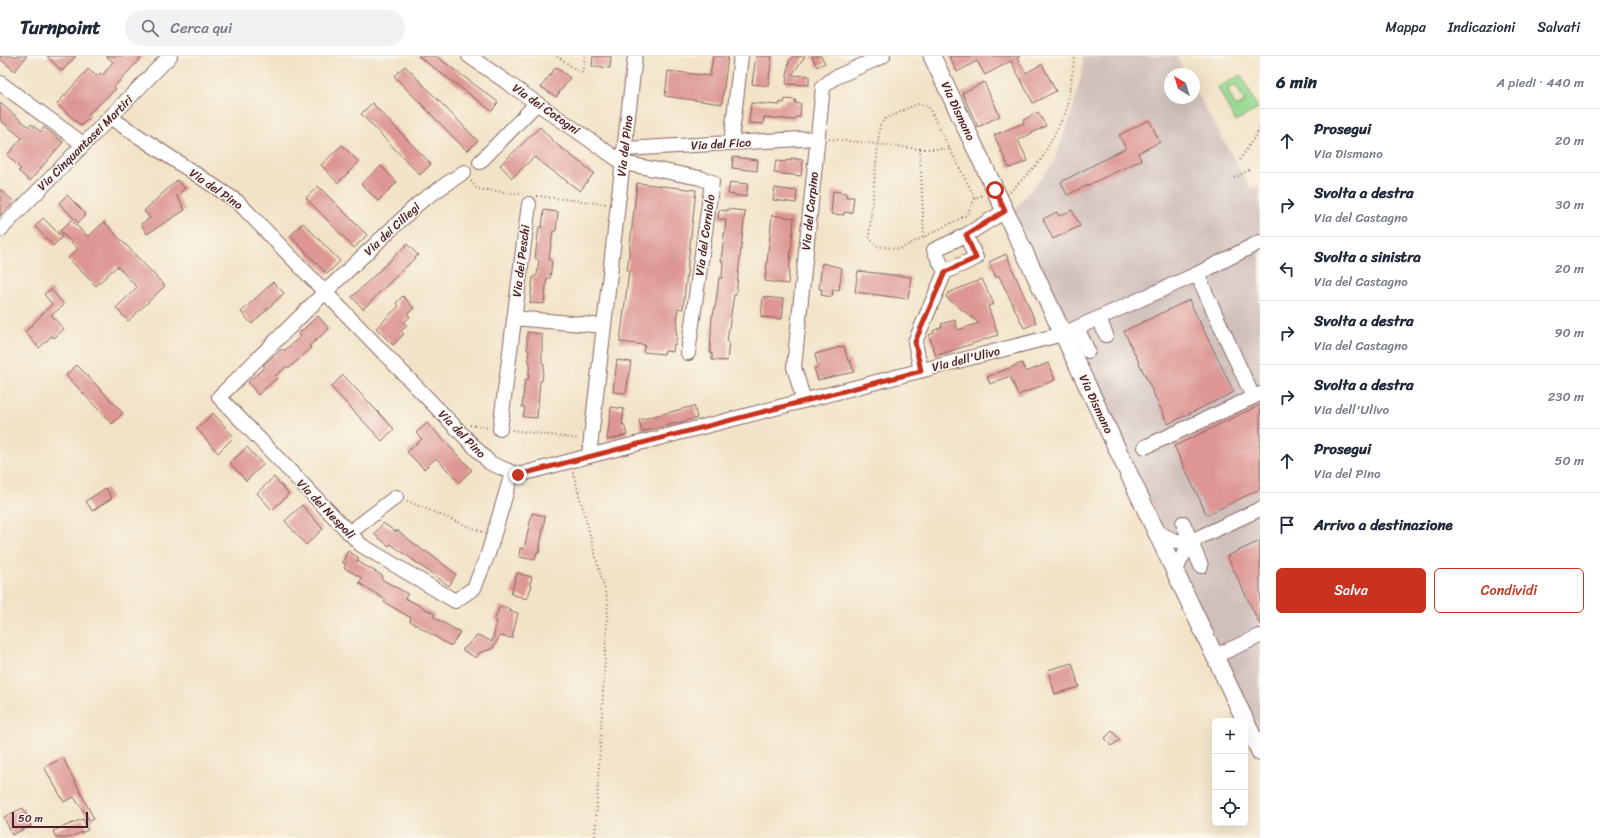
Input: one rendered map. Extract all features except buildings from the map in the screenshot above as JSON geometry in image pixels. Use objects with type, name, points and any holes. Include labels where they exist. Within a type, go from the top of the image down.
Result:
[{"type":"main road","name":"Via Dismano","points":[[932,56],[1070,331],[1175,574],[1215,656],[1255,727],[1260,752]]},
{"type":"street","name":"Via Cinquantasei Martiri","points":[[0,230],[170,56]]},
{"type":"street","name":"Via dei Cotogni","points":[[469,56],[537,103],[624,156]]},
{"type":"street","name":"Via del Pino","points":[[111,118],[238,202],[490,463],[518,475],[589,456],[635,56]]},
{"type":"street","points":[[731,143],[741,56]]},
{"type":"street","name":"Via del Carpino","points":[[804,401],[794,367],[823,86],[834,78],[883,56]]},
{"type":"street","points":[[0,83],[83,144]]},
{"type":"street","points":[[480,162],[537,103]]},
{"type":"street","name":"Via del Fico","points":[[624,156],[731,143],[818,138]]},
{"type":"street","name":"Via del Corniolo","points":[[624,156],[712,182],[688,353]]},
{"type":"street","name":"Via dei Ciliegi","points":[[325,292],[420,202],[464,172]]},
{"type":"street","name":"Via dei Peschi","points":[[500,429],[528,204]]},
{"type":"street","points":[[945,272],[934,250],[966,235],[1005,204]]},
{"type":"street","points":[[921,371],[915,342],[945,272],[976,258],[966,235]]},
{"type":"street","name":"Via dell'Ulivo","points":[[589,456],[921,371],[1070,331],[1197,274],[1260,242]]},
{"type":"street","points":[[1145,447],[1256,395],[1197,274]]},
{"type":"street","name":"Via dei Nespoli","points":[[325,292],[219,397],[349,533],[361,544],[455,601],[474,588],[488,554],[512,472]]},
{"type":"street","points":[[514,318],[604,326]]},
{"type":"street","points":[[1099,318],[1106,335]]},
{"type":"street","points":[[1070,331],[1088,351]]},
{"type":"street","points":[[349,533],[396,496]]},
{"type":"street","points":[[1156,532],[1176,541],[1191,541],[1260,509]]},
{"type":"street","points":[[1183,523],[1201,566]]},
{"type":"street","points":[[1175,574],[1191,541]]},
{"type":"street","points":[[1215,656],[1260,636]]},
{"type":"path","points":[[557,56],[582,74],[584,56]]},
{"type":"path","points":[[1005,204],[1041,160],[1066,112],[1075,56]]},
{"type":"path","points":[[975,198],[928,106],[917,104],[885,119],[880,125],[868,237],[876,246],[900,249],[967,215],[975,198],[983,195]]},
{"type":"path","points":[[1240,160],[1260,128]]},
{"type":"path","points":[[818,138],[920,149],[950,149]]},
{"type":"path","points":[[920,149],[924,237]]},
{"type":"path","points":[[1234,178],[1249,170]]},
{"type":"path","points":[[451,422],[582,439]]},
{"type":"path","points":[[572,468],[608,602],[595,838]]},
{"type":"path","points":[[396,496],[493,536]]},
{"type":"shaded area","points":[[1082,56],[1176,56],[1183,68],[1164,68],[1164,104],[1200,104],[1200,99],[1250,188],[1260,186],[1260,735],[1014,210],[1053,164],[1071,116],[1083,68]]},
{"type":"green space","points":[[1241,75],[1258,109],[1235,121],[1218,87]],"holes":[[[1234,86],[1237,87],[1245,102],[1236,107],[1228,91],[1229,88]]]},
{"type":"route","points":[[518,475],[921,371],[915,342],[945,272],[976,258],[966,235],[1005,211],[995,190]]}]
